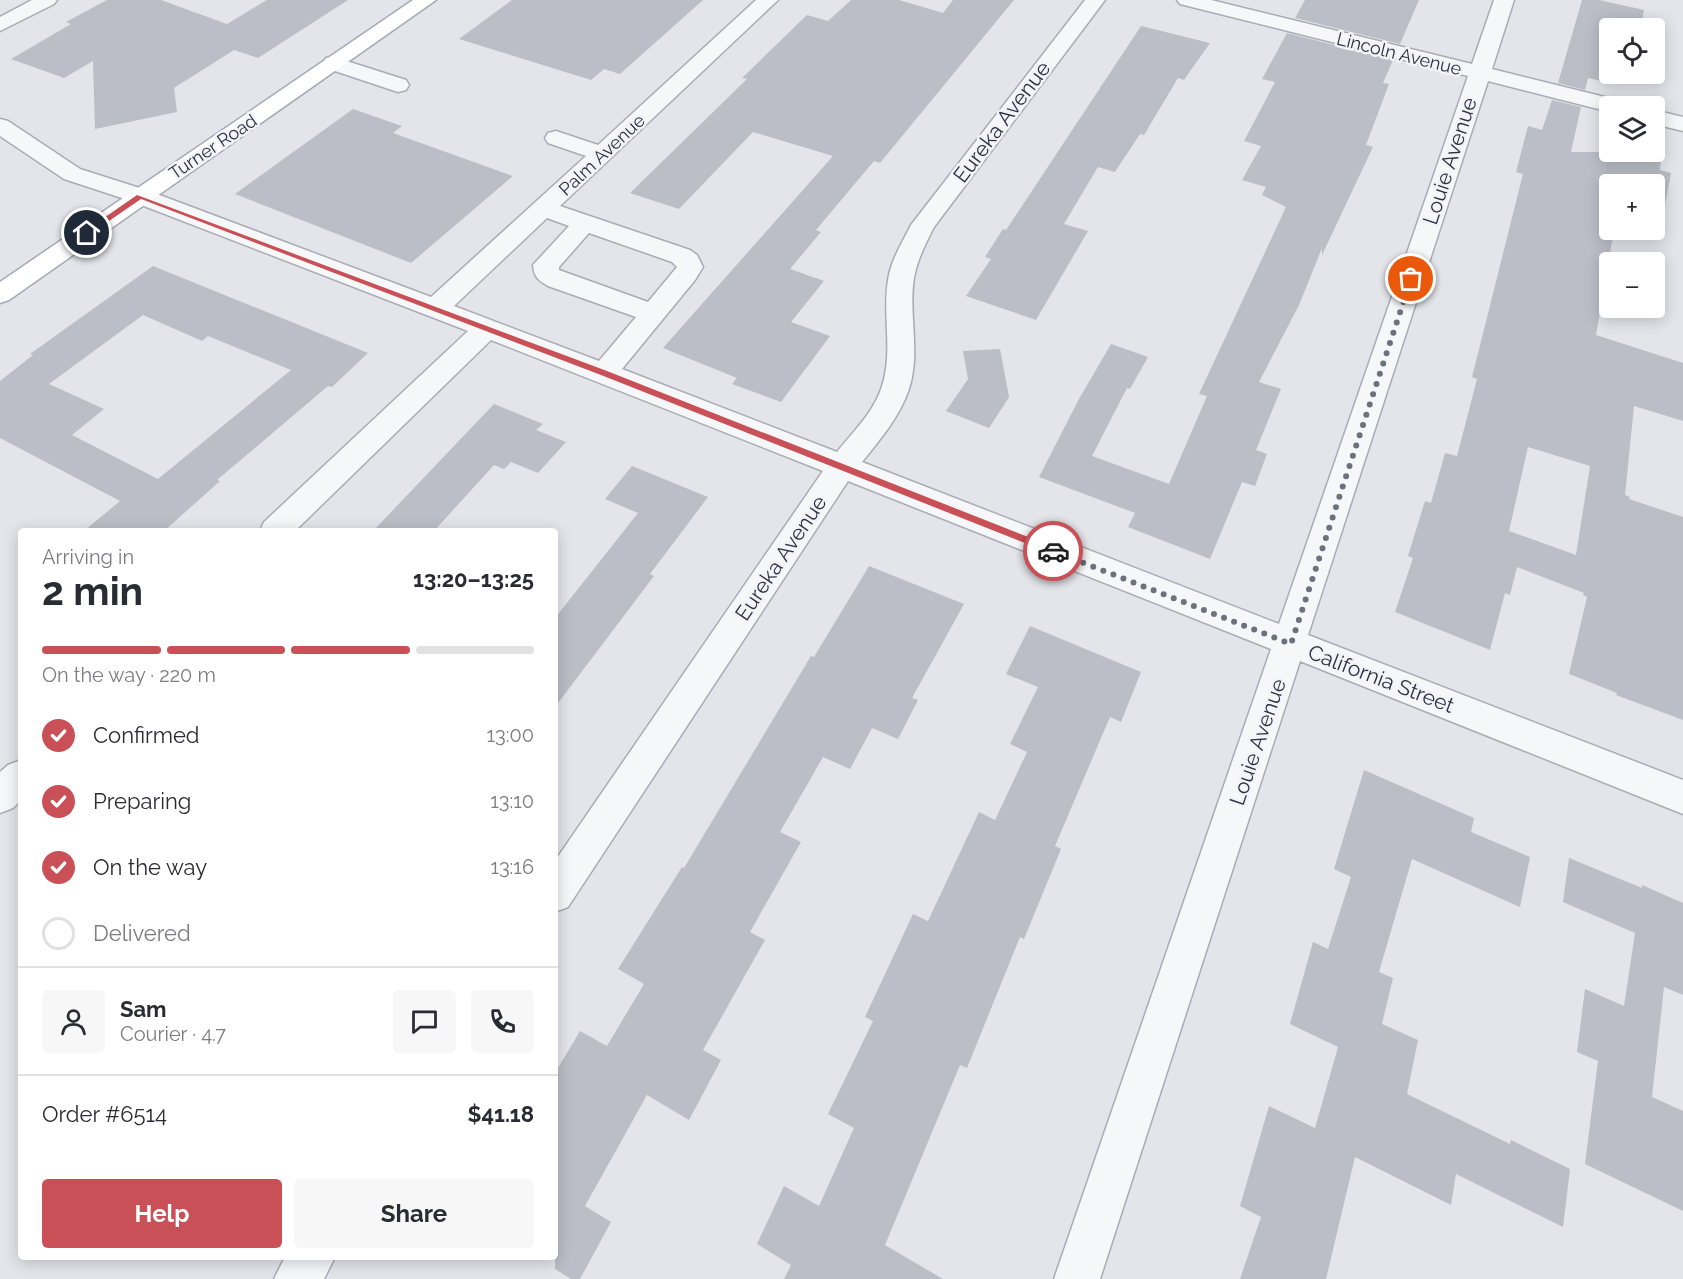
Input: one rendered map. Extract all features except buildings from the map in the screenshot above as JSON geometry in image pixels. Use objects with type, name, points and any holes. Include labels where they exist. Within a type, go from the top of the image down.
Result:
[{"type":"main road","name":"Turner Road","points":[[0,294],[426,0]]},
{"type":"street","points":[[0,25],[46,0]]},
{"type":"street","name":"Palm Avenue","points":[[435,309],[768,0]]},
{"type":"street","name":"Eureka Avenue","points":[[558,890],[841,468],[887,406],[896,388],[902,352],[900,285],[903,267],[923,225],[1095,0]]},
{"type":"street","name":"Lincoln Avenue","points":[[1187,0],[1599,103]]},
{"type":"street","name":"Louie Avenue","points":[[1077,1279],[1291,644],[1504,0]]},
{"type":"street","points":[[334,63],[398,85]]},
{"type":"street","points":[[1665,120],[1683,124]]},
{"type":"street","name":"California Street","points":[[0,126],[72,174],[140,196],[604,373],[1683,797]]},
{"type":"street","points":[[556,138],[604,154]]},
{"type":"street","points":[[544,209],[681,256],[688,261],[690,267],[686,274],[604,373]]},
{"type":"street","points":[[585,223],[546,265],[547,274],[653,313]]},
{"type":"street","points":[[278,528],[486,328]]},
{"type":"street","points":[[0,796],[18,779]]},
{"type":"street","points":[[297,1279],[310,1260]]},
{"type":"way so far","points":[[1053,551],[1291,644],[1411,279]]},
{"type":"route","points":[[87,233],[140,196],[604,373],[1053,551]]}]
